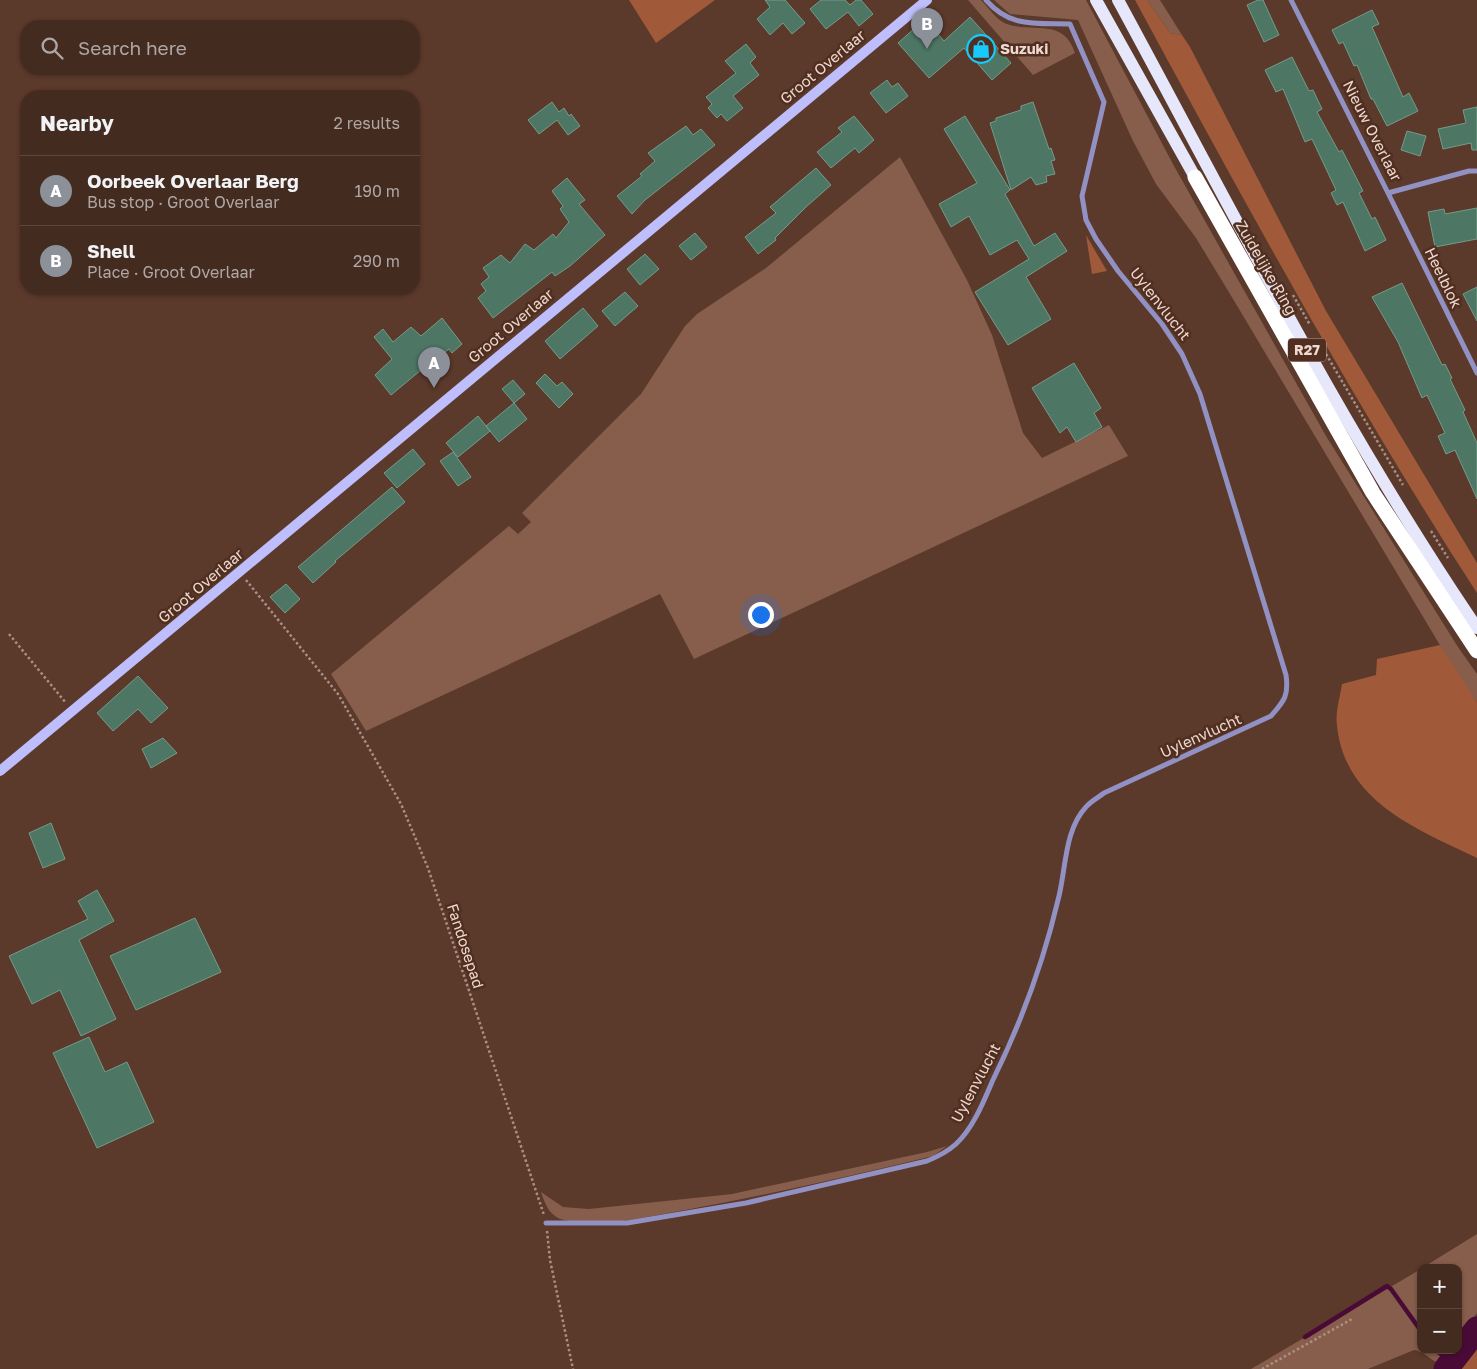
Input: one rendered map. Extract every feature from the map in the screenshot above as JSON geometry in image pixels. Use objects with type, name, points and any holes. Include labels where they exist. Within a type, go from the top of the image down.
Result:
[{"type":"highway","name":"Zuidelijke Ring","points":[[1195,177],[1374,493],[1477,652]]},
{"type":"main road","name":"Groot Overlaar","points":[[0,771],[927,0]]},
{"type":"main road","name":"Zuidelijke Ring","points":[[1096,0],[1195,177]]},
{"type":"main road","name":"Zuidelijke Ring","points":[[1118,0],[1330,391],[1389,492],[1477,628]]},
{"type":"street","name":"Uylenvlucht","points":[[546,1223],[627,1223],[737,1205],[926,1161],[940,1156],[956,1144],[969,1127],[1014,1038],[1039,971],[1077,819],[1087,806],[1104,793],[1272,716],[1285,701],[1286,675],[1200,394],[1182,354],[1162,324],[1118,271],[1096,239],[1086,220],[1082,196],[1104,102],[1070,24],[1009,20],[986,0]]},
{"type":"street","name":"Nieuw Overlaar","points":[[1291,0],[1388,193],[1469,171],[1477,171]]},
{"type":"street","name":"Heelblok","points":[[1388,193],[1477,373]]},
{"type":"path","points":[[1293,294],[1312,329]]},
{"type":"path","points":[[1322,346],[1403,485]]},
{"type":"path","points":[[1427,525],[1452,564]]},
{"type":"path","name":"Fandosepad","points":[[240,573],[338,694],[401,804],[428,868],[546,1223],[550,1260],[574,1369]]},
{"type":"path","points":[[9,634],[74,711]]},
{"type":"path","points":[[1262,1369],[1352,1319]]},
{"type":"shaded area","points":[[629,0],[715,0],[656,43]]},
{"type":"shaded area","points":[[968,0],[981,0],[997,18],[1010,25],[1057,31],[1070,42],[1075,53],[1033,75]]},
{"type":"shaded area","points":[[994,0],[1086,0],[1174,166],[1326,436],[1458,647],[1477,674],[1477,702],[1459,677],[1196,238],[1156,184],[1133,141],[1078,20],[1010,14]]},
{"type":"shaded area","points":[[1135,0],[1147,0],[1170,33],[1182,35],[1190,47],[1326,311],[1477,563],[1477,593],[1431,521],[1300,300]]},
{"type":"shaded area","points":[[1147,0],[1160,0],[1182,35],[1170,33]]},
{"type":"shaded area","points":[[900,157],[967,280],[992,335],[1023,433],[1042,458],[1109,425],[1128,456],[694,659],[660,594],[366,731],[331,674],[509,526],[518,534],[531,522],[522,513],[641,394],[685,326],[697,314],[766,268]]},
{"type":"shaded area","points":[[1086,235],[1107,271],[1092,274]]},
{"type":"shaded area","points":[[1440,645],[1477,702],[1477,858],[1408,824],[1369,794],[1354,775],[1343,752],[1337,726],[1337,710],[1342,684],[1376,675],[1377,659]]},
{"type":"shaded area","points":[[947,1146],[933,1156],[871,1171],[747,1198],[624,1221],[594,1223],[564,1220],[552,1213],[544,1201],[541,1192],[563,1207],[589,1209],[732,1194]]},
{"type":"shaded area","points":[[1477,1234],[1477,1313],[1462,1334],[1462,1264],[1428,1264]]},
{"type":"shaded area","points":[[1417,1271],[1417,1351],[1414,1350],[1368,1369],[1251,1369]]},
{"type":"shaded area","points":[[1477,1342],[1477,1369],[1457,1369]]},
{"type":"shaded area","points":[[1424,1354],[1446,1354],[1438,1363]]},
{"type":"building","points":[[765,0],[785,0],[805,23],[792,34],[783,23],[770,35],[757,19],[770,7]]},
{"type":"building","points":[[821,0],[845,0],[850,5],[856,0],[861,0],[873,14],[859,26],[848,12],[826,29],[810,9]]},
{"type":"building","points":[[1263,0],[1279,35],[1264,42],[1247,5]]},
{"type":"building","points":[[1372,10],[1379,24],[1372,27],[1403,97],[1409,93],[1418,111],[1387,126],[1373,99],[1371,99],[1357,65],[1354,66],[1343,42],[1339,44],[1332,30]]},
{"type":"building","points":[[970,17],[1011,63],[992,80],[964,48],[929,78],[898,43],[925,19],[944,41]]},
{"type":"building","points":[[746,44],[756,57],[750,63],[759,75],[733,96],[743,108],[727,121],[721,114],[717,118],[708,108],[712,104],[706,97],[736,73],[725,61]]},
{"type":"building","points":[[1292,57],[1309,91],[1313,90],[1322,109],[1317,112],[1339,152],[1342,150],[1363,191],[1359,193],[1372,219],[1375,217],[1386,240],[1365,251],[1343,202],[1337,205],[1331,193],[1336,190],[1312,139],[1305,142],[1283,89],[1276,92],[1265,70]]},
{"type":"building","points":[[887,80],[892,87],[898,83],[908,96],[886,113],[870,93]]},
{"type":"building","points":[[552,102],[559,112],[564,108],[569,116],[571,114],[580,126],[568,135],[557,120],[539,134],[528,120]]},
{"type":"building","points":[[1033,102],[1049,149],[1051,148],[1055,160],[1051,161],[1055,174],[1046,176],[1047,182],[1036,185],[1031,177],[1011,190],[990,123],[996,121],[996,118],[1021,110],[1021,106]]},
{"type":"building","points":[[1477,107],[1477,150],[1472,150],[1471,143],[1443,149],[1438,129],[1466,123],[1463,110]]},
{"type":"building","points":[[854,116],[874,140],[859,153],[855,148],[831,168],[817,152],[842,132],[838,128]]},
{"type":"building","points":[[965,116],[1010,190],[1005,194],[1034,246],[1055,233],[1067,251],[1026,277],[1051,319],[1008,345],[975,292],[1029,259],[1017,240],[990,255],[969,216],[951,227],[939,204],[977,183],[944,129]]},
{"type":"building","points":[[686,126],[693,135],[701,129],[715,145],[645,200],[632,214],[617,196],[642,176],[640,174],[655,161],[648,153]]},
{"type":"building","points":[[1407,131],[1426,136],[1420,156],[1401,150]]},
{"type":"building","points":[[816,168],[831,185],[775,238],[776,240],[758,254],[745,237],[776,213],[770,207]]},
{"type":"building","points":[[567,178],[585,200],[579,204],[605,235],[570,266],[555,276],[552,272],[493,318],[478,298],[486,291],[481,284],[489,277],[483,268],[501,255],[510,263],[525,244],[534,250],[553,234],[556,238],[569,222],[560,209],[563,206],[552,191]]},
{"type":"building","points":[[1477,208],[1477,239],[1435,247],[1428,212],[1444,209],[1445,214]]},
{"type":"building","points":[[695,233],[707,247],[691,260],[679,246]]},
{"type":"building","points":[[645,254],[659,269],[640,285],[627,269]]},
{"type":"building","points":[[1402,283],[1442,365],[1445,364],[1452,378],[1450,379],[1465,410],[1463,412],[1477,443],[1477,499],[1455,450],[1446,454],[1438,436],[1445,433],[1427,395],[1422,398],[1398,342],[1372,297]]},
{"type":"building","points":[[1477,287],[1477,321],[1463,294]]},
{"type":"building","points":[[625,292],[638,306],[615,326],[602,311]]},
{"type":"building","points":[[583,308],[598,326],[560,359],[545,341]]},
{"type":"building","points":[[442,318],[462,344],[452,353],[449,349],[391,395],[375,375],[392,359],[374,337],[383,329],[393,342],[411,327],[421,336]]},
{"type":"building","points":[[1074,363],[1101,408],[1094,413],[1102,427],[1076,442],[1067,427],[1060,433],[1032,388]]},
{"type":"building","points":[[545,374],[557,386],[562,382],[573,394],[559,408],[536,383]]},
{"type":"building","points":[[513,380],[525,394],[514,403],[502,389]]},
{"type":"building","points":[[514,403],[527,419],[499,442],[486,426]]},
{"type":"building","points":[[478,416],[490,431],[458,457],[446,443]]},
{"type":"building","points":[[413,449],[425,464],[397,488],[384,473]]},
{"type":"building","points":[[453,452],[471,477],[458,486],[440,461]]},
{"type":"building","points":[[392,487],[405,502],[335,561],[313,583],[298,567]]},
{"type":"building","points":[[286,584],[300,599],[285,613],[270,597]]},
{"type":"building","points":[[138,676],[168,708],[151,723],[138,709],[113,731],[97,713]]},
{"type":"building","points":[[163,738],[177,753],[151,768],[142,749]]},
{"type":"building","points":[[51,823],[65,859],[43,868],[29,833]]},
{"type":"building","points":[[97,890],[114,921],[79,940],[116,1019],[81,1036],[60,990],[32,1004],[9,956],[88,919],[78,901]]},
{"type":"building","points":[[195,918],[221,972],[136,1010],[110,956]]},
{"type":"building","points":[[89,1037],[105,1072],[127,1062],[154,1122],[97,1148],[53,1053]]},
{"type":"waterway","points":[[1305,1337],[1387,1286],[1417,1325]]},
{"type":"waterway","points":[[1446,1369],[1477,1329]]},
{"type":"waterway","points":[[1441,1354],[1452,1361]]},
{"type":"place","name":"Shell","points":[[927,49]]},
{"type":"place","name":"Suzuki","points":[[981,49]]},
{"type":"place","name":"Oorbeek Overlaar Berg","points":[[434,388]]}]
